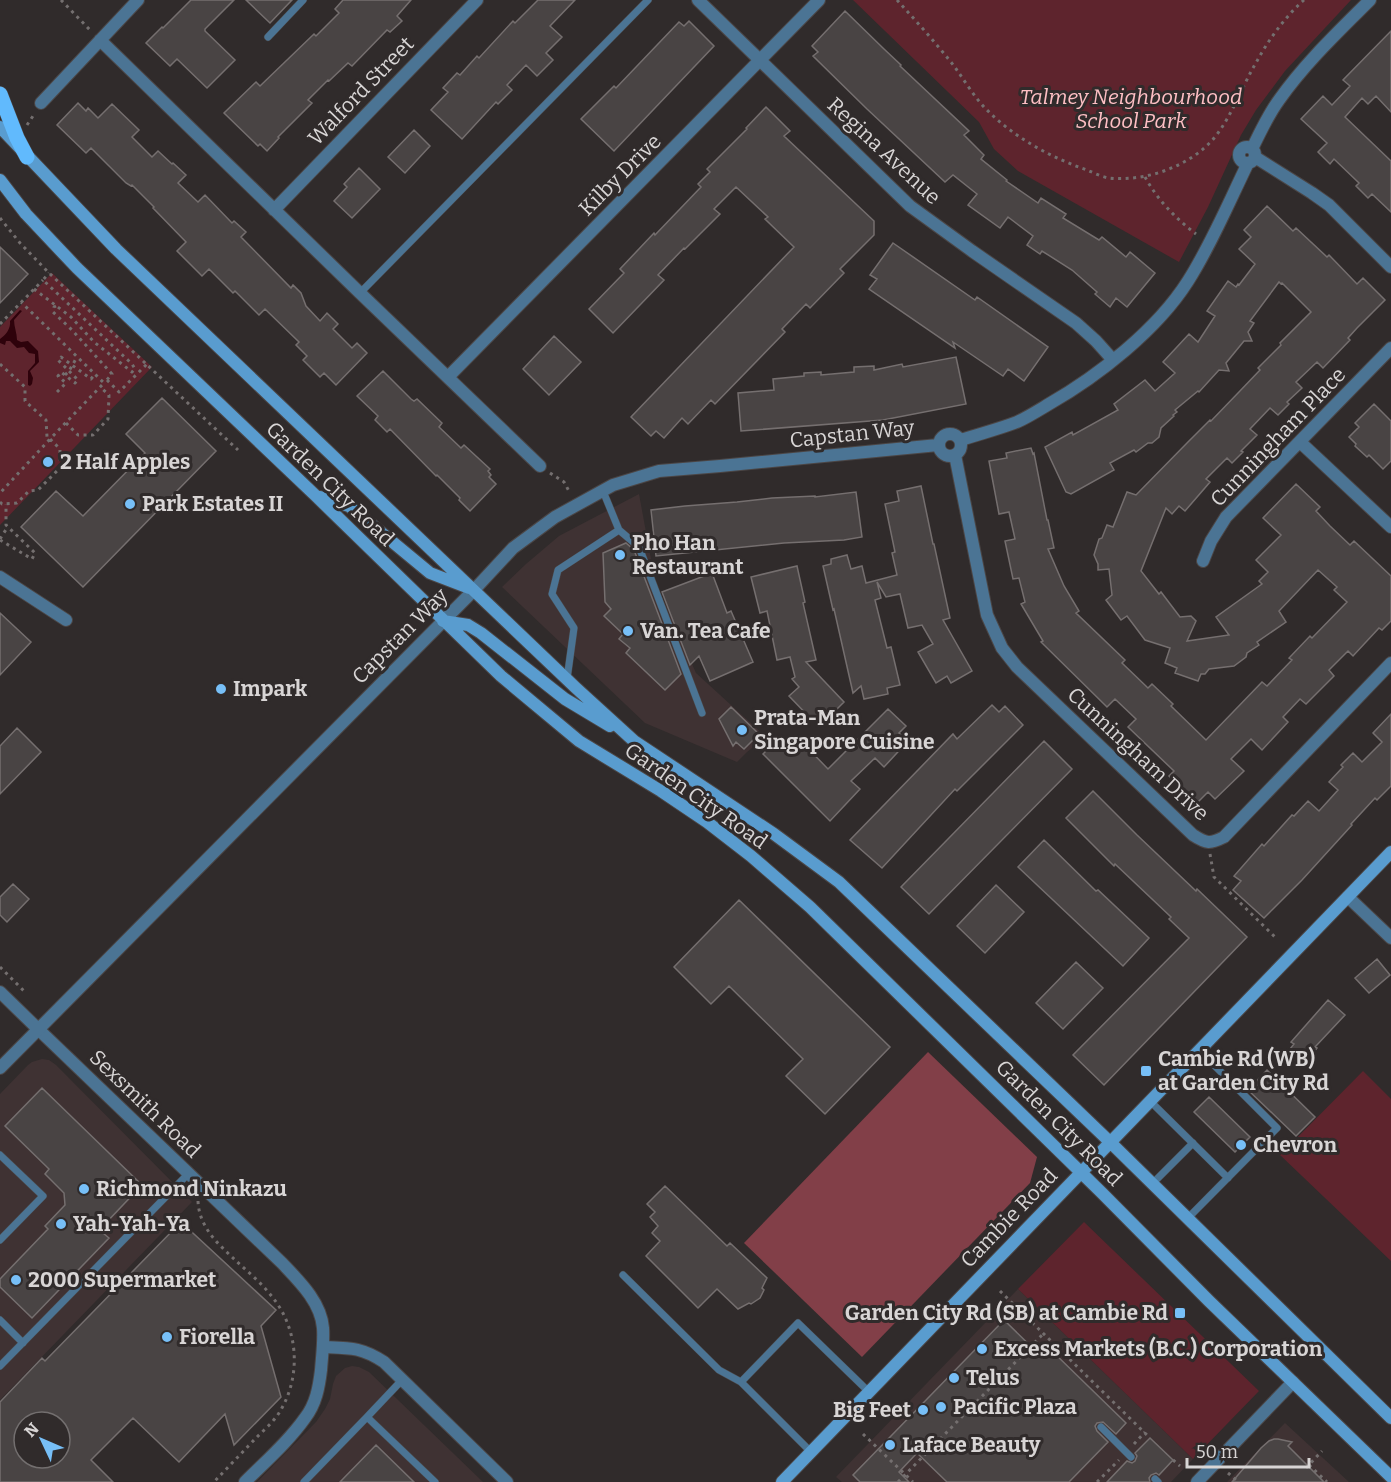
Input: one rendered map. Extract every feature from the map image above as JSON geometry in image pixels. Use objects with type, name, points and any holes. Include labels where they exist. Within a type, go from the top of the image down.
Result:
[{"type":"main road","points":[[0,94],[27,157]]},
{"type":"main road","name":"Garden City Road","points":[[0,127],[116,249],[567,679],[634,741],[774,834],[840,882],[1110,1142],[1391,1418]]},
{"type":"main road","name":"Garden City Road","points":[[0,180],[26,214],[63,255],[501,676],[579,741],[707,822],[810,906],[1081,1172],[1209,1302],[1391,1477]]},
{"type":"main road","points":[[316,496],[349,506],[430,573],[474,590]]},
{"type":"main road","points":[[443,621],[468,625],[481,633],[565,699],[634,741]]},
{"type":"main road","name":"Cambie Road","points":[[789,1479],[811,1452],[1391,852]]},
{"type":"street","points":[[40,103],[138,0]]},
{"type":"street","name":"Walford Street","points":[[274,210],[477,0]]},
{"type":"street","name":"Regina Avenue","points":[[698,0],[910,206],[1076,323],[1113,360]]},
{"type":"street","name":"Kilby Drive","points":[[448,377],[819,0]]},
{"type":"street","points":[[960,440],[1018,421],[1067,394],[1142,335],[1188,282],[1251,157],[1263,125],[1278,102],[1315,56],[1370,0]]},
{"type":"street","points":[[100,40],[540,466]]},
{"type":"street","points":[[1251,157],[1305,188],[1329,205],[1391,267]]},
{"type":"street","name":"Cunningham Place","points":[[1203,561],[1211,541],[1226,518],[1391,348]]},
{"type":"street","points":[[945,434],[954,434],[960,440],[961,449],[955,455],[942,453],[938,445],[939,440],[945,434]]},
{"type":"street","points":[[1300,442],[1391,527]]},
{"type":"street","name":"Capstan Way","points":[[0,1068],[513,548],[555,517],[613,485],[659,471],[938,445]]},
{"type":"street","name":"Cunningham Drive","points":[[955,455],[987,615],[1002,648],[1017,667],[1202,841],[1212,843],[1224,837],[1391,663]]},
{"type":"street","points":[[0,578],[66,620]]},
{"type":"street","points":[[1348,897],[1391,938]]},
{"type":"street","name":"Sexsmith Road","points":[[0,992],[282,1263],[309,1295],[318,1311],[323,1326],[323,1347],[316,1400],[307,1416],[290,1436],[245,1482]]},
{"type":"street","points":[[323,1347],[351,1348],[369,1352],[384,1362],[507,1482]]},
{"type":"street","points":[[1197,1482],[1293,1383]]},
{"type":"lane","points":[[268,37],[303,0]]},
{"type":"lane","points":[[360,293],[648,0]]},
{"type":"lane","points":[[603,491],[619,530],[639,547],[702,713]]},
{"type":"lane","points":[[567,679],[574,628],[552,594],[558,570],[619,530]]},
{"type":"lane","points":[[1187,1220],[1276,1128],[1199,1050]]},
{"type":"lane","points":[[1150,1101],[1227,1178]]},
{"type":"lane","points":[[1152,1185],[1193,1143]]},
{"type":"lane","points":[[0,1155],[43,1196],[0,1240]]},
{"type":"lane","points":[[0,1366],[189,1173]]},
{"type":"lane","points":[[623,1275],[719,1371],[741,1382],[811,1452]]},
{"type":"lane","points":[[0,1320],[23,1343]]},
{"type":"lane","points":[[741,1382],[798,1323],[870,1392]]},
{"type":"lane","points":[[304,1482],[402,1380]]},
{"type":"lane","points":[[367,1417],[435,1482]]},
{"type":"lane","points":[[1101,1427],[1131,1457]]},
{"type":"path","points":[[61,0],[100,40]]},
{"type":"path","points":[[897,0],[953,65],[989,113],[1026,142],[1076,166],[1108,177],[1144,177],[1177,166],[1197,154],[1226,123],[1257,60],[1282,23],[1304,0]]},
{"type":"path","points":[[17,138],[40,103]]},
{"type":"path","points":[[1144,177],[1152,191],[1167,208],[1196,234]]},
{"type":"path","points":[[0,218],[20,243],[50,273],[238,450]]},
{"type":"path","points":[[0,324],[50,273]]},
{"type":"path","points":[[43,280],[132,364],[135,369],[134,374]]},
{"type":"path","points":[[34,289],[71,317],[94,342],[134,374]]},
{"type":"path","points":[[21,303],[95,374],[119,392],[134,374],[147,364]]},
{"type":"path","points":[[0,493],[112,374],[53,312],[56,306]]},
{"type":"path","points":[[57,392],[66,383],[58,376],[61,372],[75,383],[78,380],[58,360],[61,357],[91,379],[95,374]]},
{"type":"path","points":[[63,380],[67,377],[77,357]]},
{"type":"path","points":[[0,364],[25,387],[25,401],[46,420],[47,437],[60,449],[60,468],[38,490],[29,491],[16,503],[2,504],[0,502]]},
{"type":"path","points":[[66,423],[78,435],[93,435],[108,419],[109,395],[100,387]]},
{"type":"path","points":[[540,466],[564,482],[577,505]]},
{"type":"path","points":[[6,504],[6,525],[35,553],[32,559],[0,540],[8,527]]},
{"type":"path","points":[[1208,842],[1214,878],[1277,939]]},
{"type":"path","points":[[0,967],[24,991]]},
{"type":"path","points":[[198,1205],[211,1237],[264,1288],[280,1307],[294,1348],[295,1358],[288,1396],[277,1416],[214,1482]]},
{"type":"path","points":[[1000,1291],[1150,1438]]},
{"type":"path","points":[[898,1482],[1043,1332]]},
{"type":"path","points":[[863,1434],[913,1482]]},
{"type":"path","points":[[1322,1451],[1307,1466],[1328,1482]]},
{"type":"path","points":[[1173,1460],[1180,1466]]},
{"type":"path","points":[[1228,1473],[1236,1480]]},
{"type":"shaded area","points":[[20,310],[22,311],[14,320],[17,340],[28,341],[38,351],[39,362],[30,371],[33,378],[30,386],[28,385],[28,371],[35,363],[35,354],[29,353],[24,347],[17,348],[10,341],[6,341],[5,345],[0,343],[0,339],[9,329],[10,321]]},
{"type":"shaded area","points":[[639,494],[655,581],[696,673],[766,737],[737,762],[645,723],[502,587],[559,536]]},
{"type":"shaded area","points":[[928,1052],[1037,1157],[1030,1183],[862,1357],[744,1243]]},
{"type":"shaded area","points":[[42,1059],[49,1060],[56,1065],[192,1202],[0,1400],[0,1094],[28,1065]]},
{"type":"shaded area","points":[[1018,1289],[1193,1459],[1171,1482],[842,1482],[836,1477]]},
{"type":"shaded area","points":[[352,1366],[369,1372],[483,1482],[257,1482],[316,1422],[330,1399],[336,1376],[345,1368]]},
{"type":"shaded area","points":[[1285,1423],[1349,1482],[1227,1482]]},
{"type":"green space","name":"Talmey Neighbourhood School Park","points":[[853,0],[1351,0],[1285,71],[1256,110],[1241,135],[1208,207],[1179,262],[1018,171],[994,149],[979,122]]},
{"type":"green space","points":[[52,273],[152,367],[0,525],[0,327]]},
{"type":"green space","points":[[1363,1071],[1391,1099],[1391,1261],[1280,1155]]},
{"type":"green space","points":[[1084,1222],[1259,1391],[1193,1459],[1018,1289]]},
{"type":"building","points":[[191,0],[234,0],[205,29],[235,60],[207,88],[177,59],[170,66],[146,43]]},
{"type":"building","points":[[246,0],[292,0],[270,23]]},
{"type":"building","points":[[343,0],[411,0],[397,16],[402,21],[390,32],[387,30],[352,66],[348,63],[328,80],[308,100],[312,103],[267,151],[260,144],[258,146],[224,113],[256,82],[260,86],[314,34],[316,36],[339,13],[335,9]]},
{"type":"building","points":[[538,0],[575,0],[550,26],[562,37],[546,53],[553,60],[537,76],[526,65],[507,85],[512,90],[498,104],[496,102],[462,139],[431,110],[448,92],[443,88],[457,73],[460,75],[477,56],[479,58],[513,21],[515,23]]},
{"type":"building","points":[[845,11],[969,131],[964,135],[984,155],[981,159],[1006,181],[1038,203],[1041,198],[1066,214],[1063,218],[1099,240],[1102,237],[1126,257],[1130,252],[1155,273],[1127,307],[1116,298],[1110,307],[1072,270],[1042,251],[1040,254],[1027,245],[1033,236],[1008,217],[1000,228],[968,205],[977,194],[953,175],[945,182],[813,56],[818,52],[812,46]]},
{"type":"building","points":[[689,21],[714,46],[614,151],[581,119],[614,86],[616,88],[679,22],[684,26]]},
{"type":"building","points":[[1391,31],[1391,112],[1376,96],[1368,104],[1362,98],[1345,117],[1391,161],[1391,212],[1372,194],[1368,198],[1356,186],[1359,183],[1334,159],[1330,164],[1318,152],[1327,143],[1301,119],[1323,96],[1332,105],[1350,86],[1343,80]]},
{"type":"building","points":[[78,103],[86,111],[88,108],[98,118],[112,104],[139,130],[132,137],[152,157],[158,151],[186,175],[178,183],[198,202],[205,195],[232,223],[234,221],[246,232],[241,237],[291,288],[293,285],[301,293],[306,306],[320,321],[327,313],[338,324],[333,329],[352,348],[357,343],[367,353],[336,385],[324,373],[320,377],[303,360],[307,356],[296,345],[299,342],[265,309],[259,315],[209,269],[202,276],[177,251],[186,242],[154,207],[91,148],[86,153],[57,125]]},
{"type":"building","points":[[766,107],[790,131],[784,136],[874,221],[874,235],[840,269],[844,273],[810,308],[806,304],[782,329],[785,332],[715,404],[711,400],[688,424],[682,418],[664,438],[656,431],[651,436],[631,417],[794,247],[765,219],[768,217],[736,187],[714,209],[720,214],[658,275],[664,280],[613,333],[589,309],[624,273],[620,269],[701,187],[698,184],[710,172],[707,169]]},
{"type":"building","points":[[414,130],[430,146],[405,173],[388,157]]},
{"type":"building","points":[[359,168],[380,189],[352,218],[334,201],[347,187],[344,184]]},
{"type":"building","points":[[1267,206],[1293,231],[1296,228],[1327,257],[1329,255],[1357,284],[1363,278],[1385,300],[1357,328],[1348,338],[1350,340],[1323,368],[1317,362],[1296,382],[1302,388],[1287,402],[1289,404],[1278,415],[1270,408],[1250,429],[1257,435],[1232,463],[1227,458],[1206,479],[1210,482],[1185,511],[1179,506],[1172,514],[1166,508],[1141,571],[1180,617],[1191,616],[1196,621],[1187,641],[1229,635],[1216,617],[1262,584],[1259,581],[1268,572],[1256,560],[1281,535],[1263,518],[1296,484],[1320,507],[1316,511],[1330,526],[1350,545],[1354,541],[1391,576],[1391,621],[1382,630],[1379,628],[1353,656],[1348,651],[1329,670],[1334,676],[1306,704],[1300,699],[1283,717],[1288,722],[1262,750],[1251,739],[1231,759],[1244,771],[1215,799],[1208,792],[1197,803],[1169,776],[1174,771],[1128,727],[1136,719],[1115,699],[1107,707],[1041,642],[1043,641],[1021,604],[1025,602],[1019,578],[1013,579],[1005,541],[1015,539],[1009,512],[999,514],[989,461],[1007,458],[1006,453],[1031,448],[1034,453],[1054,548],[1048,549],[1064,586],[1079,611],[1076,613],[1125,660],[1122,663],[1148,688],[1152,684],[1206,740],[1262,682],[1267,686],[1292,660],[1289,658],[1347,602],[1334,590],[1337,587],[1318,570],[1279,611],[1286,622],[1257,642],[1259,645],[1234,666],[1209,669],[1205,674],[1201,674],[1198,681],[1175,673],[1177,668],[1165,663],[1170,648],[1145,640],[1127,616],[1121,620],[1106,600],[1112,595],[1109,569],[1098,570],[1094,555],[1107,525],[1113,527],[1127,492],[1136,495],[1260,370],[1258,368],[1311,312],[1279,282],[1250,321],[1254,323],[1248,332],[1252,341],[1244,341],[1226,363],[1229,371],[1219,370],[1199,392],[1175,410],[1177,412],[1161,428],[1159,437],[1152,443],[1110,463],[1114,470],[1071,494],[1066,492],[1045,447],[1072,432],[1073,435],[1118,410],[1114,404],[1145,380],[1155,391],[1175,373],[1163,362],[1189,334],[1198,342],[1215,316],[1207,311],[1228,281],[1236,287],[1255,264],[1239,249],[1251,237],[1244,230]]},
{"type":"building","points":[[893,243],[975,300],[977,297],[1048,347],[1024,381],[1008,369],[1003,376],[953,342],[955,348],[869,289],[877,279],[870,275]]},
{"type":"building","points":[[0,247],[28,274],[0,303]]},
{"type":"building","points":[[554,336],[581,362],[549,395],[523,369]]},
{"type":"building","points":[[956,357],[966,404],[883,420],[741,431],[738,393],[774,390],[773,379],[804,376],[804,373],[821,372],[821,375],[854,372],[854,367],[874,366],[874,370],[902,364],[903,367]]},
{"type":"building","points":[[383,371],[411,399],[414,401],[417,399],[442,423],[439,427],[461,448],[464,445],[490,469],[489,477],[496,484],[470,511],[459,500],[460,498],[390,429],[387,432],[375,420],[378,416],[357,396]]},
{"type":"building","name":"Park Estates II","points":[[162,398],[216,451],[83,587],[21,527],[56,491],[83,516],[145,453],[126,434]]},
{"type":"building","points":[[1374,404],[1391,421],[1391,461],[1383,469],[1369,455],[1367,457],[1355,446],[1356,444],[1349,437],[1359,427],[1355,423]]},
{"type":"building","points":[[921,486],[950,618],[943,620],[972,671],[951,683],[947,676],[936,683],[918,652],[933,644],[922,625],[908,628],[900,594],[886,597],[877,582],[881,598],[875,600],[887,648],[891,647],[900,685],[887,688],[888,694],[864,699],[861,686],[853,693],[823,566],[831,564],[831,559],[847,555],[851,569],[862,566],[866,583],[897,575],[892,553],[895,552],[885,504],[899,501],[897,491]]},
{"type":"building","points":[[856,492],[862,537],[656,556],[651,510]]},
{"type":"building","points":[[626,543],[634,550],[681,674],[665,690],[626,653],[630,648],[619,639],[623,634],[604,616],[611,609],[605,602],[603,553]]},
{"type":"building","points":[[797,566],[816,660],[806,662],[844,702],[828,718],[824,713],[814,722],[789,696],[799,687],[792,679],[795,677],[790,657],[777,660],[767,611],[760,613],[751,577]]},
{"type":"building","points":[[712,573],[727,613],[731,611],[753,662],[710,681],[699,656],[690,665],[662,592]]},
{"type":"building","points":[[0,613],[31,642],[0,675]]},
{"type":"building","points":[[992,705],[999,712],[1005,706],[1023,725],[957,791],[955,789],[882,868],[850,840],[953,734],[957,739]]},
{"type":"building","points":[[731,707],[759,734],[744,749],[736,742],[733,746],[719,719]]},
{"type":"building","points":[[888,709],[906,726],[899,733],[908,741],[884,767],[875,758],[851,781],[860,789],[830,821],[763,754],[778,739],[784,746],[795,735],[828,769]]},
{"type":"building","points":[[1391,714],[1391,786],[1377,800],[1375,798],[1302,880],[1264,918],[1233,890],[1241,881],[1234,876],[1262,844],[1264,846],[1308,801],[1319,811],[1338,790],[1329,782],[1343,767],[1341,765],[1353,753],[1362,762],[1382,742],[1373,733]]},
{"type":"building","points":[[17,728],[41,752],[0,794],[0,746]]},
{"type":"building","points":[[1044,741],[1072,769],[929,914],[901,887]]},
{"type":"building","points":[[1093,791],[1247,937],[1104,1085],[1073,1055],[1189,938],[1169,919],[1171,917],[1115,864],[1114,866],[1066,818]]},
{"type":"building","points":[[1044,840],[1096,891],[1098,890],[1149,938],[1123,966],[1018,867]]},
{"type":"building","points":[[13,884],[29,899],[7,922],[0,915],[0,897]]},
{"type":"building","points":[[996,885],[1024,912],[985,953],[957,926]]},
{"type":"building","points":[[739,900],[890,1047],[825,1114],[786,1076],[803,1059],[729,986],[711,1004],[674,967]]},
{"type":"building","points":[[1377,959],[1390,975],[1369,993],[1355,978]]},
{"type":"building","points":[[1076,962],[1103,988],[1063,1029],[1036,1003]]},
{"type":"building","points":[[1328,1000],[1345,1015],[1315,1047],[1317,1048],[1303,1066],[1286,1054],[1294,1044],[1291,1042]]},
{"type":"building","points":[[1267,1070],[1315,1117],[1296,1136],[1248,1090]]},
{"type":"building","points":[[42,1088],[142,1185],[104,1225],[108,1228],[103,1233],[109,1238],[32,1318],[0,1287],[0,1279],[48,1229],[45,1226],[65,1205],[64,1193],[45,1174],[49,1169],[5,1126]]},
{"type":"building","points":[[1209,1097],[1250,1137],[1235,1152],[1194,1112]]},
{"type":"building","points":[[665,1186],[727,1246],[730,1243],[767,1278],[760,1298],[738,1309],[717,1289],[698,1308],[646,1256],[660,1241],[652,1233],[658,1226],[650,1217],[655,1212],[647,1204]]},
{"type":"building","name":"Fiorella","points":[[181,1222],[276,1310],[261,1326],[281,1397],[234,1445],[225,1414],[179,1462],[133,1418],[91,1460],[113,1482],[0,1482],[0,1402],[42,1358],[45,1361]]},
{"type":"building","points":[[1004,1320],[1043,1358],[1051,1350],[1126,1423],[1116,1434],[1103,1422],[1097,1423],[1095,1426],[1097,1431],[1108,1442],[1069,1482],[947,1482],[917,1453],[899,1472],[909,1482],[860,1482],[853,1475]]},
{"type":"building","points":[[1150,1438],[1173,1460],[1159,1475],[1156,1473],[1151,1475],[1150,1482],[1107,1482],[1127,1461],[1132,1463],[1135,1461],[1137,1456],[1135,1453]]},
{"type":"building","points":[[1274,1439],[1292,1442],[1288,1446],[1324,1482],[1232,1482],[1261,1448]]},
{"type":"building","points":[[376,1445],[414,1482],[340,1482]]},
{"type":"place","name":"2 Half Apples","points":[[48,462]]},
{"type":"place","name":"Park Estates II","points":[[130,504]]},
{"type":"place","name":"Pho Han Restaurant","points":[[620,555]]},
{"type":"place","name":"Van. Tea Cafe","points":[[628,631]]},
{"type":"place","name":"Impark","points":[[221,689]]},
{"type":"place","name":"Prata-Man Singapore Cuisine","points":[[742,730]]},
{"type":"place","name":"Cambie Rd (WB) at Garden City Rd","points":[[1146,1071]]},
{"type":"place","name":"Chevron","points":[[1241,1145]]},
{"type":"place","name":"Richmond Ninkazu","points":[[84,1189]]},
{"type":"place","name":"Yah-Yah-Ya","points":[[61,1224]]},
{"type":"place","name":"2000 Supermarket","points":[[16,1280]]},
{"type":"place","name":"Garden City Rd (SB) at Cambie Rd","points":[[1180,1313]]},
{"type":"place","name":"Fiorella","points":[[167,1337]]},
{"type":"place","name":"Excess Markets (B.C.) Corporation","points":[[982,1349]]},
{"type":"place","name":"Telus","points":[[954,1378]]},
{"type":"place","name":"Pacific Plaza","points":[[941,1407]]},
{"type":"place","name":"Big Feet","points":[[923,1410]]},
{"type":"place","name":"Laface Beauty","points":[[890,1445]]}]
